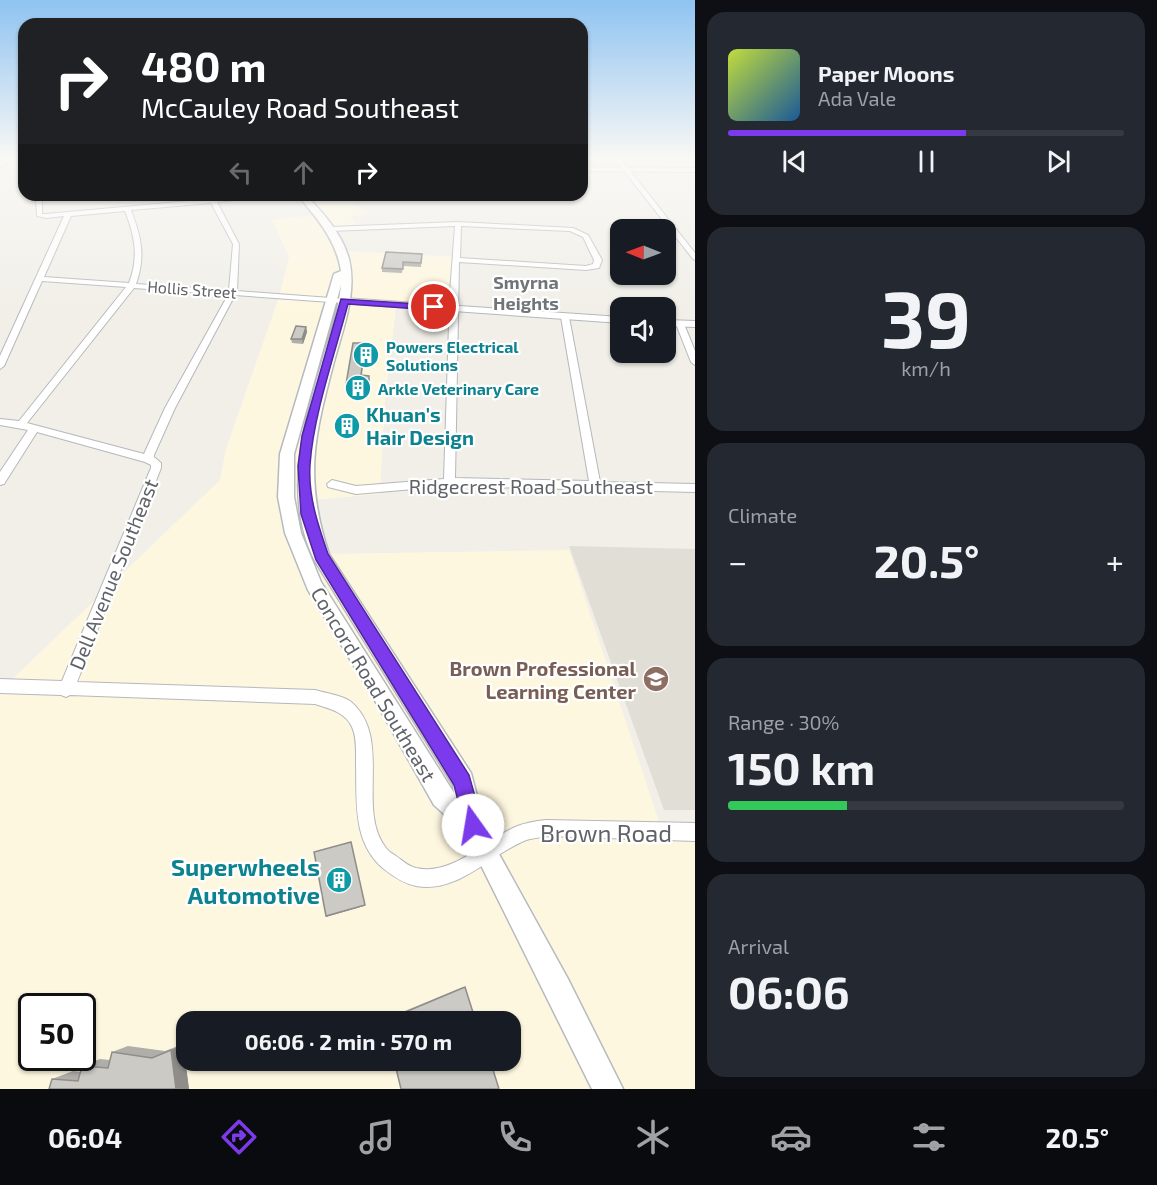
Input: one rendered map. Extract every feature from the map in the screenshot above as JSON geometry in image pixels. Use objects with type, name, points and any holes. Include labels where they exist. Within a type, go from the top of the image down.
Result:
[{"type":"main road","name":"Concord Road Southeast","points":[[306,209],[324,229],[336,254],[339,274],[338,301],[308,436],[304,466],[308,514],[321,556],[463,781],[473,825],[486,853],[608,1089]]},
{"type":"main road","name":"Concord Road Southeast","points":[[313,209],[330,229],[344,259],[347,285],[338,301],[287,454],[286,497],[293,533],[314,585],[381,692],[442,797],[473,825]]},
{"type":"street","points":[[21,425],[132,285],[140,266],[138,238],[128,209],[68,215],[39,215],[39,209]]},
{"type":"street","name":"Dell Avenue Southeast","points":[[66,690],[156,468],[156,463],[148,459],[170,408],[233,292],[236,244],[217,209]]},
{"type":"street","points":[[657,209],[695,258]]},
{"type":"street","points":[[0,366],[68,215]]},
{"type":"street","points":[[330,229],[458,224],[577,230],[590,240],[598,264],[592,267],[577,267],[456,260]]},
{"type":"street","points":[[449,482],[453,309],[458,224]]},
{"type":"street","name":"Hollis Street","points":[[40,279],[338,301]]},
{"type":"street","points":[[338,301],[610,319]]},
{"type":"street","points":[[565,316],[595,484]]},
{"type":"street","points":[[676,324],[695,324]]},
{"type":"street","points":[[680,324],[695,362]]},
{"type":"street","points":[[0,422],[21,425],[148,459]]},
{"type":"street","points":[[0,481],[34,429]]},
{"type":"street","name":"Ridgecrest Road Southeast","points":[[332,484],[356,490],[449,482],[695,488]]},
{"type":"street","name":"Brown Road","points":[[0,686],[315,697],[336,702],[351,712],[362,730],[366,751],[364,802],[367,832],[388,863],[404,873],[421,878],[434,878],[450,873],[522,833],[546,828],[695,832]]},
{"type":"shaded area","points":[[310,209],[362,209],[368,213],[351,217],[359,229],[335,231],[347,251],[459,257],[453,312],[396,308],[385,399],[380,494],[301,501],[321,554],[569,550],[665,840],[695,840],[695,1089],[0,1089],[0,691],[220,480],[226,449],[279,297],[289,257],[272,220],[315,215]]},
{"type":"shaded area","name":"Brown Professional Learning Center","points":[[569,546],[695,549],[695,810],[664,810]]},
{"type":"building","points":[[386,252],[422,254],[421,263],[403,262],[403,269],[382,268]]},
{"type":"building","points":[[296,326],[306,327],[302,339],[291,339]]},
{"type":"building","points":[[353,343],[365,343],[361,375],[369,376],[369,384],[346,384]]},
{"type":"building","points":[[342,417],[353,417],[353,426],[341,426]]},
{"type":"building","name":"Superwheels Automotive","points":[[351,842],[365,905],[326,916],[314,852]]},
{"type":"building","points":[[465,987],[473,1011],[408,1011]]},
{"type":"building","points":[[171,1050],[176,1089],[49,1089],[52,1079],[78,1081],[81,1071],[96,1071],[96,1067],[108,1068],[112,1052],[152,1058]]},
{"type":"building","points":[[397,1071],[493,1071],[499,1089],[401,1089]]},
{"type":"place","name":"Powers Electrical Solutions","points":[[366,355]]},
{"type":"place","name":"Arkle Veterinary Care","points":[[358,388]]},
{"type":"place","name":"Khuan's Hair Design","points":[[347,426]]},
{"type":"place","name":"Brown Professional Learning Center","points":[[656,679]]},
{"type":"place","name":"Superwheels Automotive","points":[[339,880]]},
{"type":"district","name":"Smyrna Heights","points":[[526,292]]},
{"type":"route","points":[[434,307],[344,301],[308,436],[304,466],[305,495],[308,514],[321,556],[463,781],[473,825]]}]
